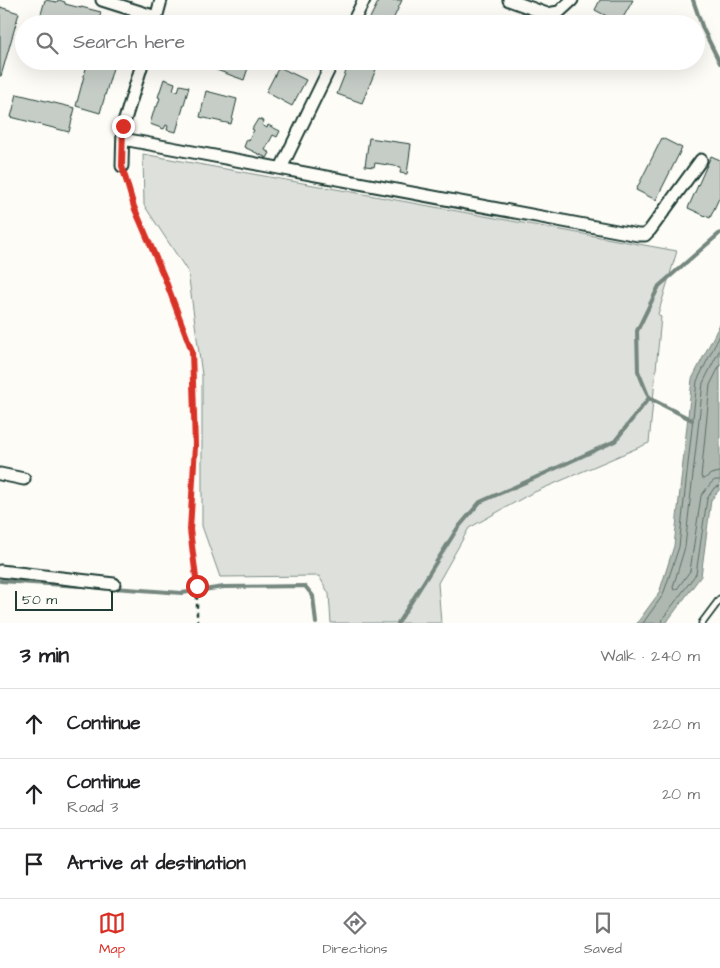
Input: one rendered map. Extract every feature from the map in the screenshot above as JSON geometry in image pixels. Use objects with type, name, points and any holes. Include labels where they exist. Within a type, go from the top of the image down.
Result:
[{"type":"street","points":[[102,0],[142,15]]},
{"type":"street","points":[[156,15],[161,0]]},
{"type":"street","points":[[356,15],[364,0]]},
{"type":"street","points":[[509,0],[548,14],[559,12],[572,0]]},
{"type":"street","points":[[122,166],[123,126],[140,70]]},
{"type":"street","points":[[281,168],[329,70]]},
{"type":"street","points":[[123,139],[645,235],[702,160]]},
{"type":"street","points":[[0,474],[24,479]]},
{"type":"street","points":[[0,571],[114,584]]},
{"type":"lane","points":[[702,623],[720,599]]},
{"type":"path","points":[[122,166],[134,207],[165,279],[192,351],[195,446],[190,530],[197,586],[198,623]]},
{"type":"shaded area","points":[[143,154],[677,251],[658,314],[661,317],[649,443],[530,494],[469,528],[438,583],[441,623],[331,623],[329,594],[319,576],[220,577],[202,526],[202,375],[188,272],[144,205]]},
{"type":"water","points":[[720,324],[720,489],[711,500],[701,576],[666,623],[637,623],[659,593],[674,546],[692,379]]},
{"type":"building","points":[[45,0],[57,2],[59,0],[65,2],[65,4],[101,12],[100,15],[41,15]]},
{"type":"building","points":[[379,0],[402,0],[395,15],[372,15]]},
{"type":"building","points":[[600,0],[633,0],[625,15],[605,15],[595,10]]},
{"type":"building","points":[[0,7],[19,13],[18,15],[15,15],[15,27],[0,76]]},
{"type":"building","points":[[86,70],[112,70],[100,113],[76,106]]},
{"type":"building","points":[[216,70],[247,70],[244,80]]},
{"type":"building","points":[[277,70],[285,70],[306,80],[292,106],[266,92]]},
{"type":"building","points":[[346,70],[376,70],[362,103],[337,94]]},
{"type":"building","points":[[164,79],[175,83],[173,90],[178,91],[180,85],[189,87],[176,132],[167,130],[168,126],[166,125],[164,129],[150,124],[160,98],[158,97]]},
{"type":"building","points":[[206,91],[237,99],[231,124],[200,117]]},
{"type":"building","points":[[17,94],[75,108],[69,132],[11,117]]},
{"type":"building","points":[[258,119],[264,121],[262,125],[267,128],[268,125],[280,131],[277,137],[273,135],[265,150],[270,153],[267,158],[244,147]]},
{"type":"building","points":[[369,138],[411,144],[407,174],[400,173],[401,167],[375,163],[374,167],[365,166]]},
{"type":"building","points":[[662,138],[682,148],[656,200],[636,190]]},
{"type":"building","points":[[711,156],[720,160],[720,196],[710,218],[688,208]]},
{"type":"waterway","points":[[693,0],[698,15]]},
{"type":"waterway","points":[[705,33],[720,63]]},
{"type":"waterway","points":[[692,420],[649,398],[638,371],[637,331],[659,286],[720,233]]},
{"type":"waterway","points":[[398,623],[457,529],[480,502],[615,441],[649,398]]},
{"type":"waterway","points":[[0,581],[80,586]]},
{"type":"waterway","points":[[114,588],[182,593],[224,587],[305,586],[313,596],[316,623]]},
{"type":"route","points":[[123,126],[122,166],[134,207],[165,279],[192,351],[195,446],[190,530],[197,586]]}]
